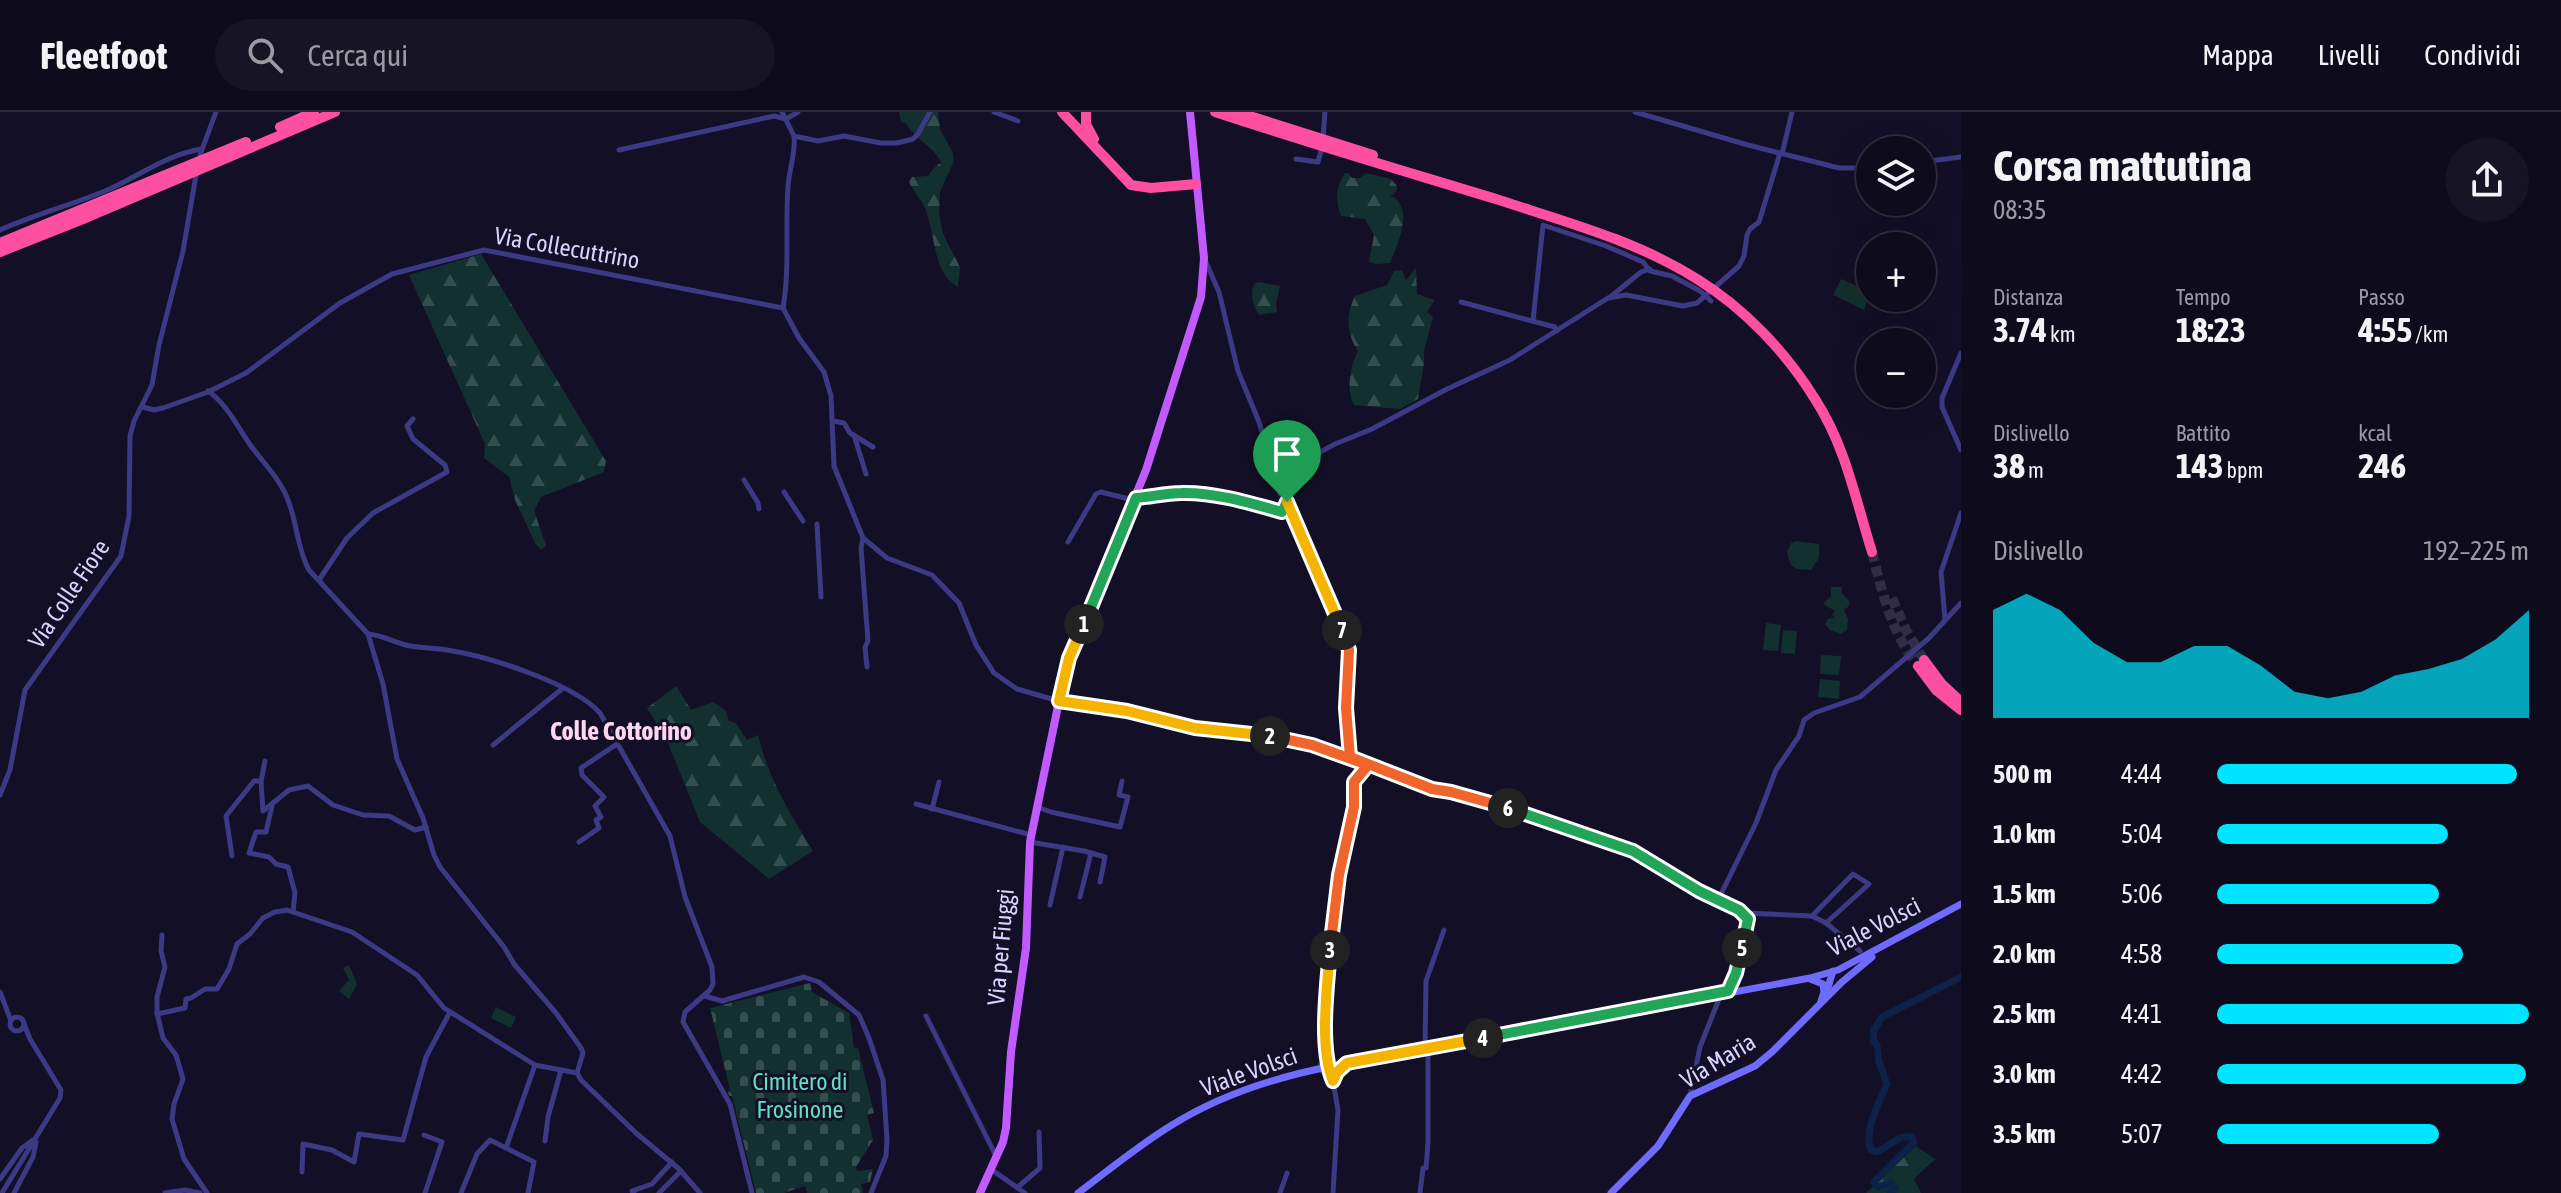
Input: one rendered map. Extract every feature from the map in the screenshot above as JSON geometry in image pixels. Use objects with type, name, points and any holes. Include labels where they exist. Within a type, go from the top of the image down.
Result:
[{"type":"highway","points":[[0,243],[314,112]]},
{"type":"highway","points":[[0,252],[335,112]]},
{"type":"highway","points":[[1065,112],[1125,180],[1137,187],[1196,184]]},
{"type":"highway","points":[[1086,112],[1088,131],[1113,167]]},
{"type":"highway","points":[[1215,112],[1314,140]]},
{"type":"highway","points":[[1237,112],[1328,145],[1572,223],[1652,255],[1698,280],[1747,318],[1772,343],[1815,398],[1847,462],[1853,491],[1875,551]]},
{"type":"highway","points":[[1961,702],[1921,663],[1936,690],[1961,710]]},
{"type":"main road","name":"Via per Fiuggi","points":[[980,1193],[997,1158],[1006,1128],[1011,1052],[1026,948],[1030,838],[1069,658],[1136,499],[1201,297],[1204,258],[1190,112]]},
{"type":"main road","name":"Viale Volsci","points":[[1078,1193],[1175,1123],[1254,1086],[1319,1068],[1806,978],[1833,971],[1961,904]]},
{"type":"main road","name":"Via Maria","points":[[1611,1193],[1658,1146],[1690,1096],[1755,1066],[1858,967],[1890,943]]},
{"type":"main road","points":[[1830,994],[1836,983],[1833,971]]},
{"type":"main road","points":[[1821,1003],[1833,971]]},
{"type":"main road","points":[[1806,978],[1823,984],[1821,1003]]},
{"type":"street","points":[[0,230],[107,190],[185,153],[201,152],[216,112]]},
{"type":"street","points":[[782,112],[794,136],[795,148],[788,187],[783,308],[799,338],[824,372],[831,396],[834,466],[863,538],[887,558],[932,575],[959,603],[976,645],[994,673],[1017,689],[1059,701],[1127,711],[1195,728],[1266,735],[1350,757],[1432,789],[1479,799],[1611,842],[1650,860],[1699,891],[1744,913],[1812,916],[1826,923],[1860,951]]},
{"type":"street","points":[[619,150],[774,116],[786,119],[798,112]]},
{"type":"street","points":[[794,136],[818,141],[844,136],[897,143],[913,139],[930,112]]},
{"type":"street","points":[[994,112],[1018,121]]},
{"type":"street","points":[[1296,159],[1315,163],[1321,159],[1325,112]]},
{"type":"street","points":[[1635,112],[1781,154],[1839,168],[1856,168]]},
{"type":"street","points":[[1608,298],[1626,295],[1683,306],[1697,303],[1733,272],[1744,256],[1747,235],[1759,222],[1792,112]]},
{"type":"street","points":[[1936,160],[1961,157]]},
{"type":"street","name":"Via Colle Fiore","points":[[0,795],[10,770],[25,690],[121,556],[129,516],[130,436],[152,385],[183,251],[196,175]]},
{"type":"street","points":[[1533,321],[1543,225],[1643,262],[1650,269],[1672,276],[1700,291],[1711,301]]},
{"type":"street","name":"Via Collecuttrino","points":[[143,407],[154,410],[163,408],[208,391],[255,367],[340,303],[392,274],[484,250],[783,308]]},
{"type":"street","points":[[1204,258],[1219,292],[1238,371],[1259,422],[1280,494],[1285,499],[1342,627],[1349,650],[1346,708],[1350,757]]},
{"type":"street","points":[[1068,542],[1098,492],[1136,499],[1179,492],[1259,505],[1282,512],[1294,469],[1305,460],[1496,367],[1650,269]]},
{"type":"street","points":[[1461,302],[1555,327],[1557,331]]},
{"type":"street","points":[[1961,353],[1942,398],[1942,407],[1961,450]]},
{"type":"street","points":[[208,391],[215,396],[280,483],[296,523],[304,562],[368,634],[383,684],[397,759],[426,827],[434,855],[447,877],[581,1048],[583,1053],[577,1073],[581,1080],[636,1133],[672,1162],[700,1193]]},
{"type":"street","points":[[319,580],[347,538],[373,513],[447,472],[445,465],[409,434],[407,426],[413,419]]},
{"type":"street","points":[[833,421],[844,423],[853,434],[873,447]]},
{"type":"street","points":[[853,434],[866,474]]},
{"type":"street","points":[[744,480],[759,509]]},
{"type":"street","points":[[784,492],[803,521]]},
{"type":"street","points":[[1945,620],[1941,572],[1961,513]]},
{"type":"street","points":[[817,524],[821,597]]},
{"type":"street","points":[[863,538],[867,667]]},
{"type":"street","points":[[1718,900],[1756,823],[1776,770],[1799,736],[1804,720],[1814,713],[1860,697],[1929,638],[1961,603]]},
{"type":"street","points":[[368,634],[414,646],[457,652],[525,672],[585,698],[594,707],[671,839],[685,897],[712,967],[713,998]]},
{"type":"street","points":[[493,745],[563,688]]},
{"type":"street","points":[[579,842],[599,828],[596,820],[601,817],[595,806],[604,797],[582,775],[581,768],[617,744]]},
{"type":"street","points":[[265,761],[261,781],[263,811],[289,790],[308,786],[326,801],[356,813],[389,816],[415,830],[426,827]]},
{"type":"street","points":[[1333,1193],[1338,1117],[1325,1006],[1339,875],[1354,807],[1354,782],[1368,765]]},
{"type":"street","points":[[232,856],[226,816],[254,781],[261,781]]},
{"type":"street","points":[[1036,806],[1120,827],[1128,797],[1119,795],[1122,781]]},
{"type":"street","points":[[932,809],[939,782]]},
{"type":"street","points":[[916,804],[1105,857],[1100,882]]},
{"type":"street","points":[[272,805],[266,832],[256,832],[249,853],[271,858],[276,864],[288,867],[295,893],[293,912]]},
{"type":"street","points":[[1050,905],[1063,847]]},
{"type":"street","points":[[1080,897],[1091,853]]},
{"type":"street","points":[[1812,916],[1853,874],[1869,884],[1826,923]]},
{"type":"street","points":[[157,1014],[185,1008],[186,999],[205,989],[217,989],[229,969],[237,944],[269,915],[281,910],[348,930],[423,980],[437,1003],[450,1012],[535,1065],[577,1073]]},
{"type":"street","points":[[1690,1096],[1700,1047],[1721,998],[1736,973],[1748,919],[1744,913]]},
{"type":"street","points":[[1420,1193],[1428,1143],[1426,981],[1444,930]]},
{"type":"street","points":[[162,935],[161,951],[165,967],[157,997],[157,1014],[163,1038],[176,1055],[183,1079],[173,1111],[178,1143],[184,1159],[207,1193]]},
{"type":"street","points":[[704,996],[722,1001],[804,977],[819,982],[859,1015],[883,1080],[887,1139],[886,1156],[871,1193]]},
{"type":"street","points":[[711,987],[685,1012],[683,1022],[730,1104],[752,1193]]},
{"type":"street","points":[[0,992],[8,1008],[12,1028],[30,1039]]},
{"type":"street","points":[[2,1193],[60,1098],[61,1090],[30,1039],[23,1020],[8,1008]]},
{"type":"street","points":[[302,1172],[303,1144],[332,1150],[354,1162],[359,1134],[403,1140],[426,1057],[450,1012]]},
{"type":"street","points":[[926,1016],[997,1158]]},
{"type":"street","points":[[11,1022],[17,1017]]},
{"type":"street","points":[[17,1031],[24,1024]]},
{"type":"street","points":[[1329,1053],[1347,1063],[1333,1078]]},
{"type":"street","points":[[1329,1053],[1319,1068],[1333,1078]]},
{"type":"street","points":[[506,1148],[535,1065]]},
{"type":"street","points":[[545,1141],[561,1070]]},
{"type":"street","points":[[1018,1187],[1040,1168],[1039,1132]]},
{"type":"street","points":[[424,1135],[442,1142],[425,1193]]},
{"type":"street","points":[[0,1179],[22,1148],[37,1137]]},
{"type":"street","points":[[14,1193],[33,1157],[37,1137]]},
{"type":"street","points":[[461,1193],[477,1154],[487,1141],[534,1162],[528,1193]]},
{"type":"street","points":[[631,1192],[652,1184],[672,1162]]},
{"type":"street","points":[[992,1170],[1025,1193]]},
{"type":"street","points":[[659,1193],[681,1171]]},
{"type":"street","points":[[1280,1193],[1287,1173]]},
{"type":"street","points":[[165,1193],[185,1190],[200,1193]]},
{"type":"green space","points":[[899,112],[938,112],[940,129],[953,153],[954,161],[940,192],[939,213],[943,234],[960,267],[958,287],[943,272],[927,214],[909,182],[912,177],[928,176],[941,162],[906,123],[901,122]]},
{"type":"green space","points":[[1345,173],[1352,178],[1360,178],[1366,173],[1391,179],[1397,186],[1390,197],[1400,204],[1403,220],[1390,263],[1369,262],[1374,235],[1365,219],[1341,216],[1337,194]]},
{"type":"green space","points":[[481,254],[606,461],[604,472],[541,497],[534,511],[546,545],[542,550],[536,545],[515,500],[509,477],[484,458],[485,444],[409,275]]},
{"type":"green space","points":[[1416,268],[1417,294],[1435,300],[1427,312],[1433,317],[1424,351],[1418,399],[1400,409],[1354,405],[1350,378],[1358,351],[1349,324],[1355,296],[1387,285],[1394,271],[1402,270],[1406,280]]},
{"type":"green space","points":[[1841,279],[1856,286],[1856,306],[1833,295]]},
{"type":"green space","points":[[1254,284],[1280,286],[1277,312],[1259,315],[1257,312],[1252,292]]},
{"type":"green space","points":[[1791,543],[1819,544],[1819,558],[1811,570],[1797,569],[1790,564],[1787,552]]},
{"type":"green space","points":[[1831,587],[1842,587],[1842,593],[1850,602],[1844,610],[1848,619],[1847,630],[1841,634],[1830,630],[1825,624],[1828,619],[1835,618],[1832,614],[1835,611],[1823,604],[1831,596]]},
{"type":"green space","points":[[1766,623],[1781,625],[1778,651],[1763,650]]},
{"type":"green space","points":[[1783,630],[1797,631],[1795,654],[1781,653]]},
{"type":"green space","points":[[1821,655],[1841,656],[1839,675],[1820,674]]},
{"type":"green space","points":[[1820,679],[1840,681],[1839,699],[1818,697]]},
{"type":"green space","points":[[676,686],[691,710],[713,702],[725,710],[729,721],[736,723],[747,740],[758,735],[774,781],[813,851],[769,879],[700,822],[668,743],[647,708]]},
{"type":"green space","points":[[349,965],[357,984],[349,999],[339,991],[349,980],[343,968]]},
{"type":"green space","name":"Cimitero di Frosinone","points":[[810,983],[812,992],[849,1013],[854,1048],[858,1048],[874,1113],[867,1115],[873,1140],[856,1167],[857,1171],[873,1169],[870,1182],[861,1184],[863,1193],[807,1193],[805,1186],[784,1193],[756,1193],[732,1096],[728,1092],[710,1008]]},
{"type":"green space","points":[[496,1007],[516,1017],[511,1028],[491,1018]]},
{"type":"green space","points":[[1916,1146],[1935,1159],[1914,1179],[1921,1193],[1866,1193]]},
{"type":"waterway","points":[[1890,1193],[1895,1189],[1891,1183],[1877,1187],[1874,1182],[1914,1142],[1912,1137],[1902,1137],[1877,1152],[1871,1150],[1870,1125],[1887,1084],[1877,1045],[1873,1041],[1874,1030],[1882,1017],[1961,977]]},
{"type":"tunnel","points":[[1872,552],[1895,626],[1918,666]]},
{"type":"tunnel","points":[[1892,598],[1924,660]]},
{"type":"district","name":"Colle Cottorino","points":[[621,731]]},
{"type":"route","points":[[1287,502],[1282,512],[1259,505],[1179,492],[1136,498],[1069,658],[1059,701],[1102,706],[1195,728],[1291,740],[1344,754],[1350,757],[1368,765],[1354,782],[1354,807],[1339,875],[1331,943],[1325,1024],[1333,1081],[1334,1075],[1347,1063],[1728,991],[1740,959],[1748,919],[1744,913],[1699,891],[1650,860],[1611,842],[1479,799],[1432,789],[1350,757],[1346,708],[1349,650],[1342,627],[1307,554],[1287,502]]}]
